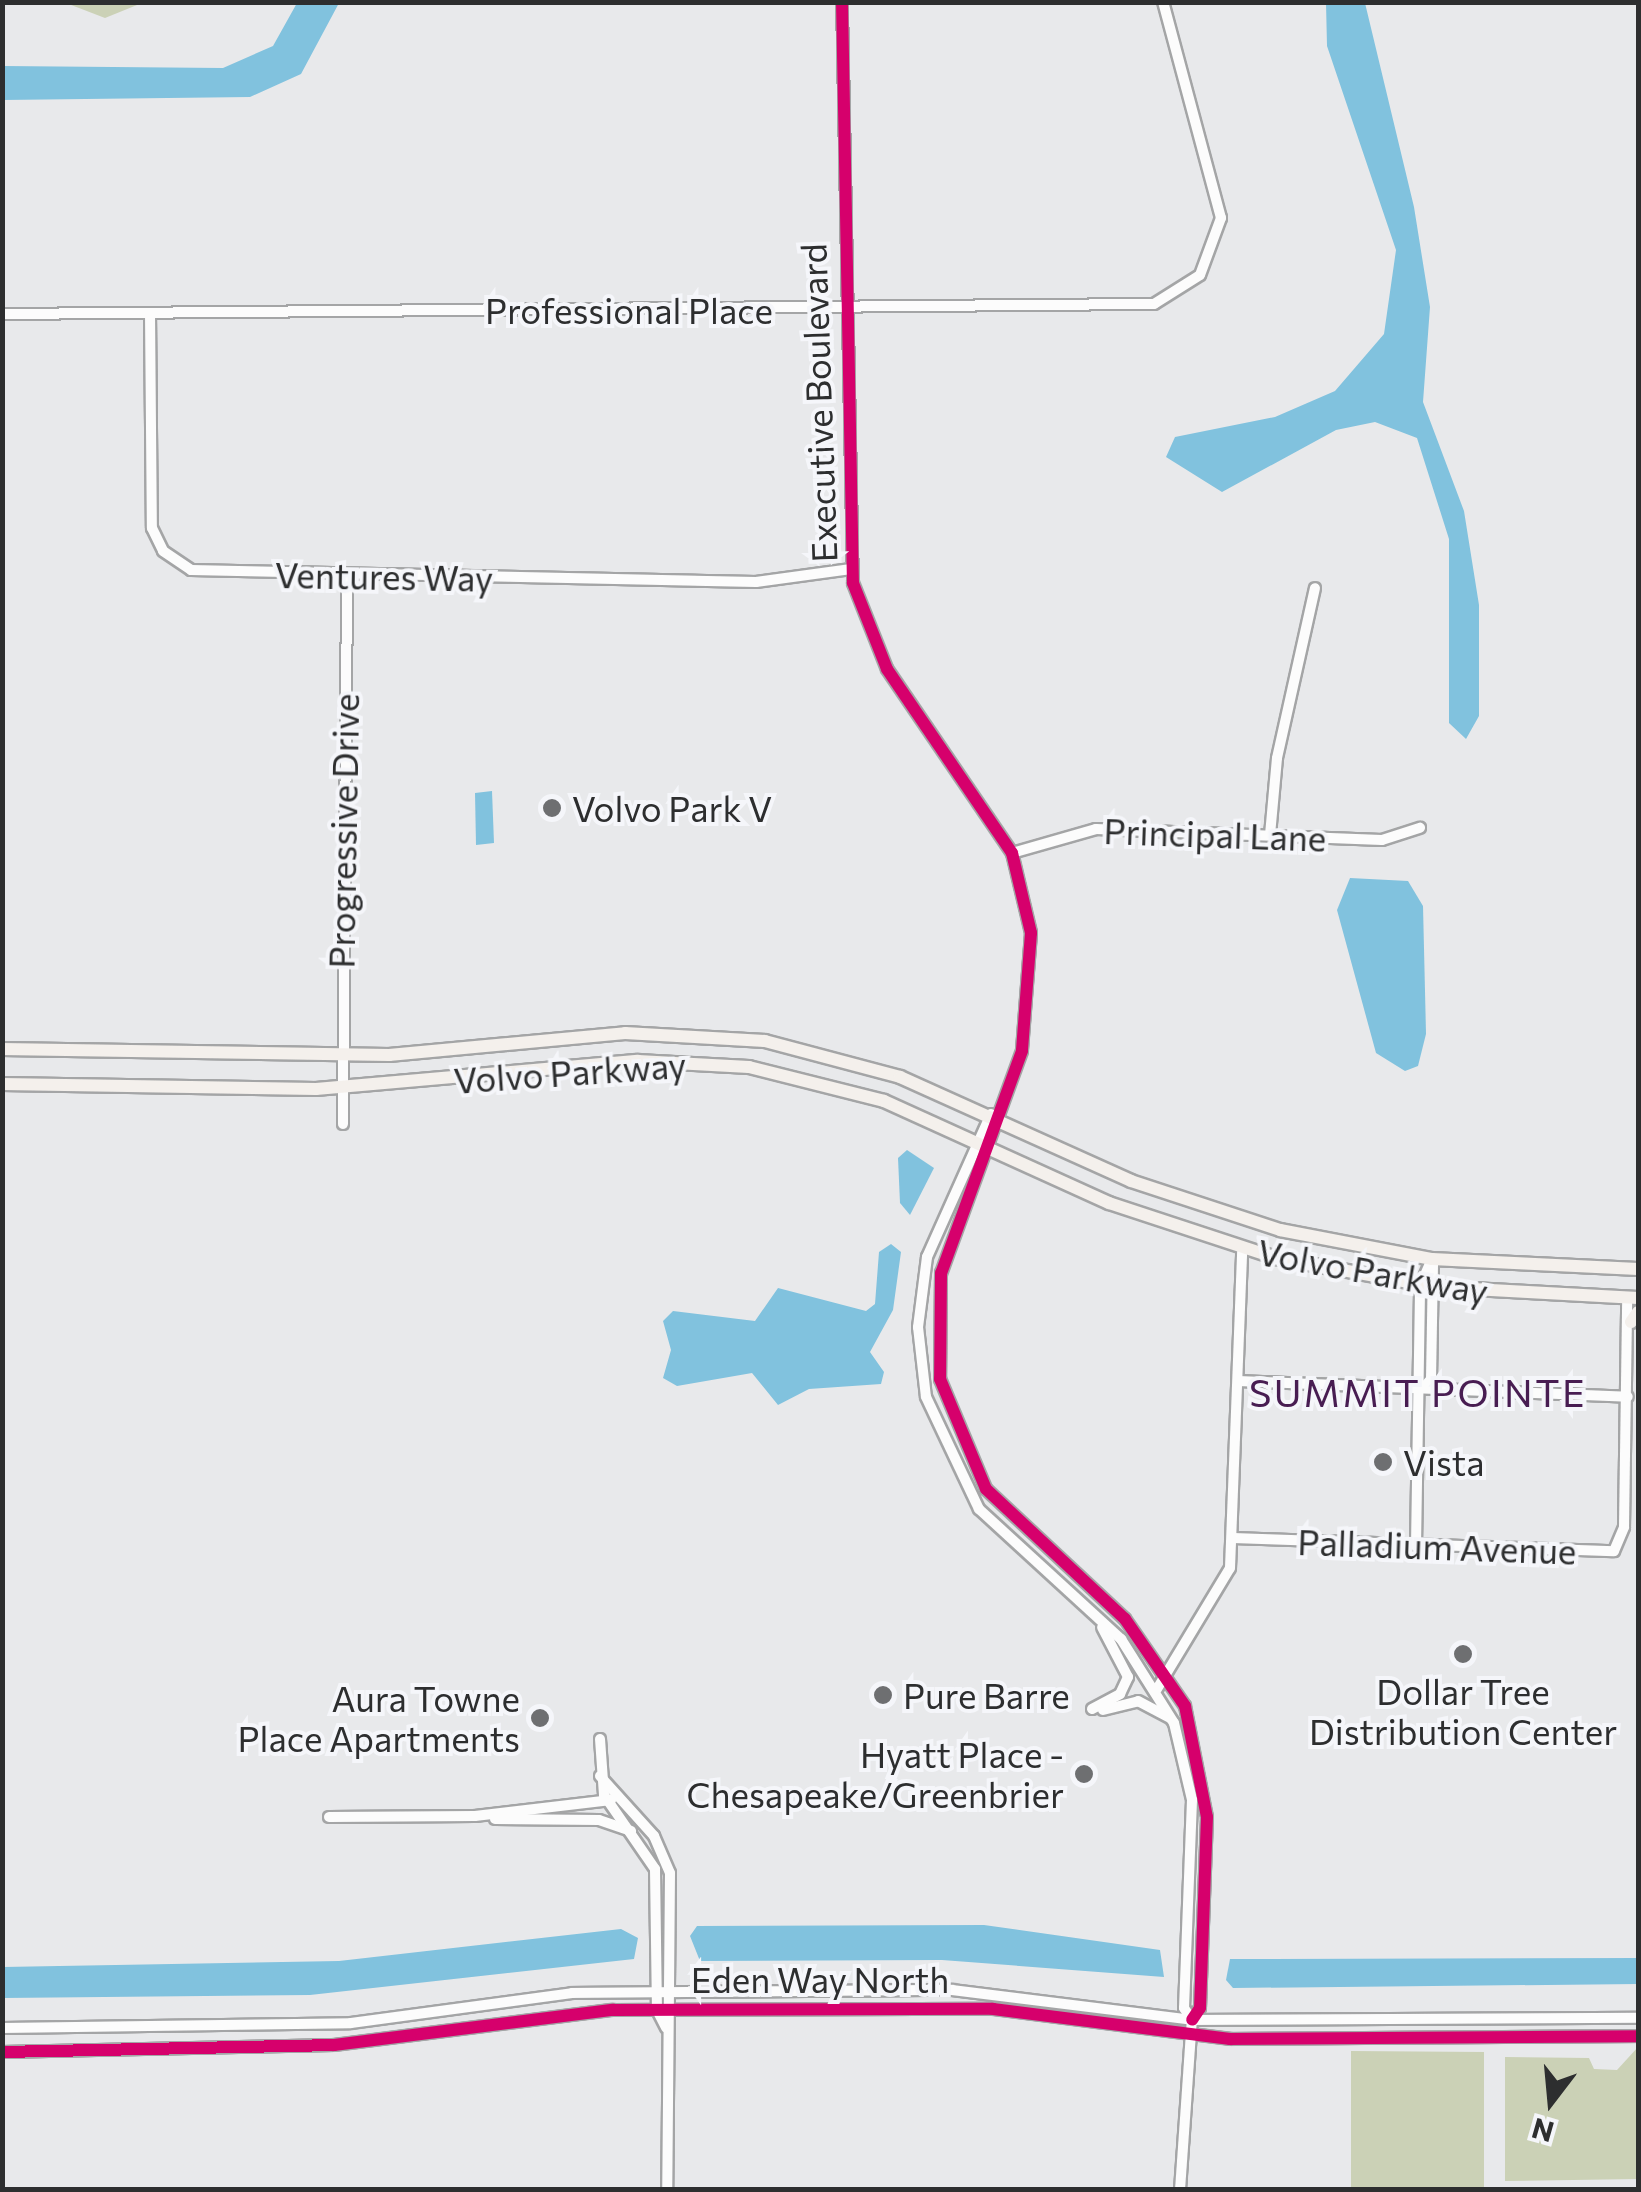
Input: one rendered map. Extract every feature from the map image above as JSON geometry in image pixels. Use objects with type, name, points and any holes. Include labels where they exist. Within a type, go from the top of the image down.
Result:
[{"type":"main road","name":"Volvo Parkway","points":[[2,1049],[341,1055],[625,1033],[730,1036],[868,1066],[996,1116],[1217,1212],[1432,1258],[1638,1269]]},
{"type":"main road","name":"Volvo Parkway","points":[[2,1084],[342,1088],[610,1063],[714,1063],[850,1090],[1242,1249],[1420,1286],[1633,1298]]},
{"type":"main road","points":[[1633,1298],[1638,1278]]},
{"type":"street","name":"Executive Boulevard","points":[[842,2],[851,569],[887,670],[1012,853],[1033,982],[1022,1052],[923,1274],[926,1397],[979,1509],[1094,1614],[1157,1690],[1173,1721],[1192,1800],[1184,2008],[1192,2020]]},
{"type":"street","name":"Professional Place","points":[[2,314],[1142,306],[1196,279],[1219,237],[1220,201],[1163,2]]},
{"type":"street","name":"Ventures Way","points":[[150,313],[151,522],[162,551],[203,573],[765,582],[851,569]]},
{"type":"street","name":"Progressive Drive","points":[[342,1124],[347,574]]},
{"type":"street","points":[[1270,836],[1277,758],[1315,588]]},
{"type":"street","name":"Principal Lane","points":[[1012,853],[1096,828],[1382,840],[1420,828]]},
{"type":"street","name":"Executive Boulevard","points":[[982,1145],[952,1229],[938,1290],[937,1361],[952,1424],[1008,1517],[1126,1619],[1164,1668],[1194,1731],[1206,1792],[1205,1933],[1192,2020]]},
{"type":"street","points":[[1157,1690],[1164,1668],[1222,1589],[1233,1538],[1242,1249]]},
{"type":"street","points":[[1416,1546],[1422,1388],[1420,1286],[1432,1258]]},
{"type":"street","points":[[1422,1388],[1436,1288],[1432,1258]]},
{"type":"street","points":[[1238,1381],[1628,1396],[1633,1298]]},
{"type":"street","name":"Palladium Avenue","points":[[1233,1538],[1612,1552],[1624,1527],[1628,1396]]},
{"type":"street","points":[[1094,1614],[1128,1677],[1120,1694],[1092,1708],[1144,1702],[1173,1721]]},
{"type":"street","points":[[600,1739],[600,1776],[637,1834],[656,1877],[657,2010],[666,2028]]},
{"type":"street","points":[[475,1816],[616,1802]]},
{"type":"street","points":[[539,1820],[616,1802]]},
{"type":"street","points":[[616,1802],[668,1865],[672,2010],[666,2028],[666,2190]]},
{"type":"street","points":[[329,1816],[599,1820],[637,1834]]},
{"type":"street","name":"Eden Way North","points":[[2,2028],[351,2022],[539,1996],[657,1992],[985,1991],[1192,2020],[1638,2018]]},
{"type":"street","name":"Eden Way North","points":[[2,2052],[334,2045],[518,2016],[657,2010],[993,2010],[1190,2037],[1638,2036]]},
{"type":"street","points":[[1180,2190],[1192,2020]]},
{"type":"green space","points":[[66,3],[142,3],[105,18]]},
{"type":"green space","points":[[1638,2047],[1638,2179],[1505,2181],[1505,2057],[1589,2058],[1594,2069],[1617,2070]]},
{"type":"green space","points":[[1351,2051],[1484,2052],[1484,2189],[1351,2189]]},
{"type":"water","points":[[297,3],[339,3],[301,74],[250,97],[3,100],[3,66],[223,68],[273,46]]},
{"type":"water","points":[[1326,3],[1365,3],[1414,207],[1430,307],[1423,402],[1464,511],[1479,605],[1479,716],[1466,739],[1449,723],[1449,539],[1417,438],[1375,422],[1336,430],[1222,492],[1166,457],[1175,437],[1275,417],[1335,391],[1384,334],[1396,250],[1327,46]]},
{"type":"water","points":[[492,791],[494,843],[476,845],[475,793]]},
{"type":"water","points":[[1350,878],[1408,881],[1423,906],[1426,1034],[1418,1066],[1405,1071],[1376,1053],[1337,910]]},
{"type":"water","points":[[907,1150],[934,1168],[910,1215],[900,1203],[898,1158]]},
{"type":"water","points":[[891,1244],[901,1252],[893,1310],[870,1352],[884,1372],[881,1384],[809,1389],[778,1405],[752,1373],[677,1386],[663,1378],[671,1350],[663,1321],[673,1311],[755,1321],[778,1288],[866,1311],[875,1304],[879,1252]]},
{"type":"water","points":[[984,1925],[1160,1950],[1164,1977],[942,1960],[700,1961],[690,1936],[697,1926]]},
{"type":"water","points":[[621,1929],[638,1938],[634,1959],[310,1995],[3,1998],[3,1967],[339,1961]]},
{"type":"water","points":[[1638,1958],[1638,1984],[1233,1988],[1226,1980],[1230,1959]]},
{"type":"cycle path","points":[[842,2],[853,583],[887,669],[1012,853],[1031,933],[1022,1051],[941,1273],[940,1379],[986,1489],[1125,1619],[1185,1706],[1207,1817],[1200,2008],[1192,2020]]},
{"type":"cycle path","points":[[2,2052],[334,2045],[613,2010],[993,2009],[1230,2039],[1638,2036]]},
{"type":"place","name":"Volvo Park V","points":[[552,808]]},
{"type":"place","name":"Vista","points":[[1383,1462]]},
{"type":"place","name":"Dollar Tree Distribution Center","points":[[1463,1654]]},
{"type":"place","name":"Pure Barre","points":[[883,1695]]},
{"type":"place","name":"Aura Towne Place Apartments","points":[[540,1718]]},
{"type":"place","name":"Hyatt Place - Chesapeake/Greenbrier","points":[[1084,1774]]},
{"type":"district","name":"SUMMIT POINTE","points":[[1418,1392]]}]
